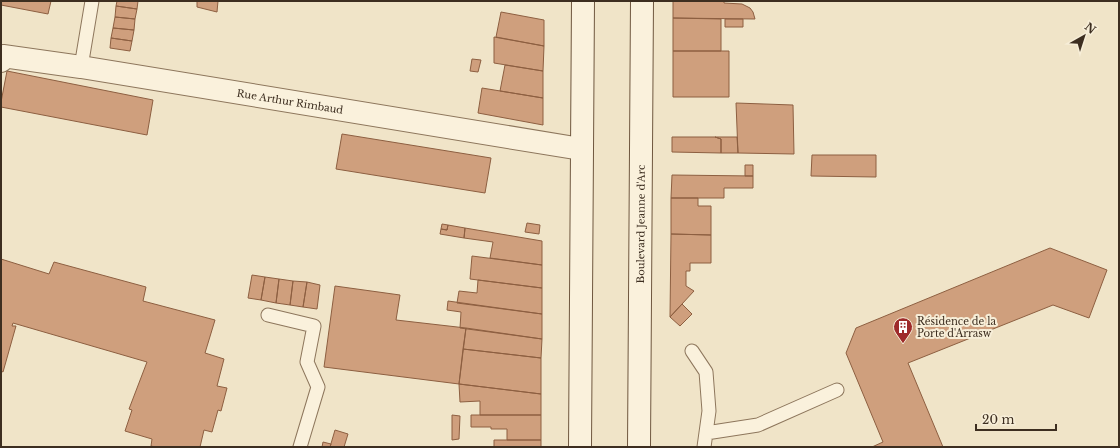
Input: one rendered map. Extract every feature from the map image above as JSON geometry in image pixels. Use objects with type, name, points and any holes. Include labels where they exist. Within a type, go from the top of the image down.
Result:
[{"type":"main road","points":[[580,447],[583,1]]},
{"type":"main road","name":"Boulevard Jeanne d'Arc","points":[[639,447],[642,1]]},
{"type":"main road","name":"Rue Arthur Rimbaud","points":[[1,61],[4,56],[82,67],[581,149]]},
{"type":"lane","points":[[82,67],[92,1]]},
{"type":"lane","points":[[268,315],[314,326],[307,362],[318,387],[300,447]]},
{"type":"lane","points":[[692,351],[706,372],[709,411],[704,447]]},
{"type":"lane","points":[[706,433],[758,425],[837,390]]},
{"type":"building","points":[[1,1],[51,1],[48,14],[1,5]]},
{"type":"building","points":[[117,1],[138,1],[137,9],[116,6]]},
{"type":"building","points":[[197,1],[218,1],[217,12],[197,7]]},
{"type":"building","points":[[673,1],[724,1],[724,3],[742,4],[750,8],[755,19],[673,18]]},
{"type":"building","points":[[116,6],[137,9],[135,19],[115,17]]},
{"type":"building","points":[[501,12],[544,20],[544,46],[496,37]]},
{"type":"building","points":[[115,17],[135,19],[134,30],[113,28]]},
{"type":"building","points":[[673,18],[721,19],[721,51],[673,51]]},
{"type":"building","points":[[725,19],[743,19],[743,27],[725,27]]},
{"type":"building","points":[[113,28],[134,30],[132,41],[111,38]]},
{"type":"building","points":[[494,37],[544,46],[543,71],[494,63]]},
{"type":"building","points":[[111,38],[132,41],[130,51],[110,48]]},
{"type":"building","points":[[673,51],[729,51],[729,97],[673,97]]},
{"type":"building","points":[[472,59],[481,60],[478,72],[470,71]]},
{"type":"building","points":[[505,65],[543,71],[543,98],[500,91]]},
{"type":"building","points":[[7,71],[153,100],[147,135],[1,107]]},
{"type":"building","points":[[482,88],[543,98],[543,125],[478,113]]},
{"type":"building","points":[[736,103],[793,105],[794,154],[738,153]]},
{"type":"building","points":[[342,134],[491,158],[485,193],[336,169]]},
{"type":"building","points":[[672,137],[715,137],[721,139],[721,153],[672,152]]},
{"type":"building","points":[[715,137],[737,137],[738,153],[721,153],[721,139]]},
{"type":"building","points":[[812,155],[876,155],[876,177],[811,176]]},
{"type":"building","points":[[745,165],[753,165],[753,176],[745,176]]},
{"type":"building","points":[[672,175],[753,176],[753,188],[724,188],[724,198],[671,198]]},
{"type":"building","points":[[671,198],[698,198],[698,206],[711,206],[711,235],[671,234]]},
{"type":"building","points":[[527,223],[540,225],[539,234],[525,232]]},
{"type":"building","points":[[442,224],[448,225],[447,230],[441,229]]},
{"type":"building","points":[[448,225],[465,228],[464,238],[440,234],[441,229],[447,230]]},
{"type":"building","points":[[465,228],[542,241],[542,265],[490,258],[493,242],[464,238]]},
{"type":"building","points":[[671,234],[711,235],[711,263],[690,263],[690,271],[686,271],[686,286],[694,291],[670,317]]},
{"type":"building","name":"Résidence de la Porte d'Arrasw","points":[[1050,248],[1107,270],[1089,318],[1053,305],[908,363],[943,447],[872,447],[883,442],[846,353],[856,328]]},
{"type":"building","points":[[472,256],[542,265],[542,288],[470,279]]},
{"type":"building","points":[[1,259],[49,274],[54,262],[146,287],[143,301],[215,320],[205,353],[224,359],[217,386],[227,388],[221,411],[218,410],[212,432],[204,430],[200,447],[155,447],[151,446],[152,439],[125,431],[132,410],[129,409],[147,362],[13,323],[12,326],[16,326],[3,372],[1,371]]},
{"type":"building","points":[[252,275],[265,277],[261,300],[248,298]]},
{"type":"building","points":[[265,277],[279,279],[276,303],[261,300]]},
{"type":"building","points":[[279,279],[293,281],[290,305],[276,303]]},
{"type":"building","points":[[478,280],[542,288],[542,314],[457,303],[459,291],[477,293]]},
{"type":"building","points":[[293,281],[307,282],[303,307],[290,305]]},
{"type":"building","points":[[307,282],[320,285],[317,309],[303,307]]},
{"type":"building","points":[[335,286],[400,295],[396,320],[466,328],[459,384],[324,367]]},
{"type":"building","points":[[448,301],[542,314],[542,339],[460,328],[461,312],[447,310]]},
{"type":"building","points":[[682,304],[692,314],[680,326],[670,317]]},
{"type":"building","points":[[466,328],[542,339],[541,358],[463,349]]},
{"type":"building","points":[[463,349],[541,358],[541,394],[459,384]]},
{"type":"building","points":[[459,384],[541,394],[541,415],[480,415],[480,401],[460,402]]},
{"type":"building","points":[[452,415],[460,416],[459,439],[452,440]]},
{"type":"building","points":[[471,415],[541,415],[541,440],[507,440],[507,429],[471,427]]},
{"type":"building","points":[[335,430],[348,434],[344,447],[330,447]]},
{"type":"building","points":[[494,440],[541,440],[541,447],[494,447]]},
{"type":"building","points":[[323,442],[331,444],[330,447],[322,447]]},
{"type":"place","name":"Résidence de la Porte d'Arrasw","points":[[903,344]]}]
